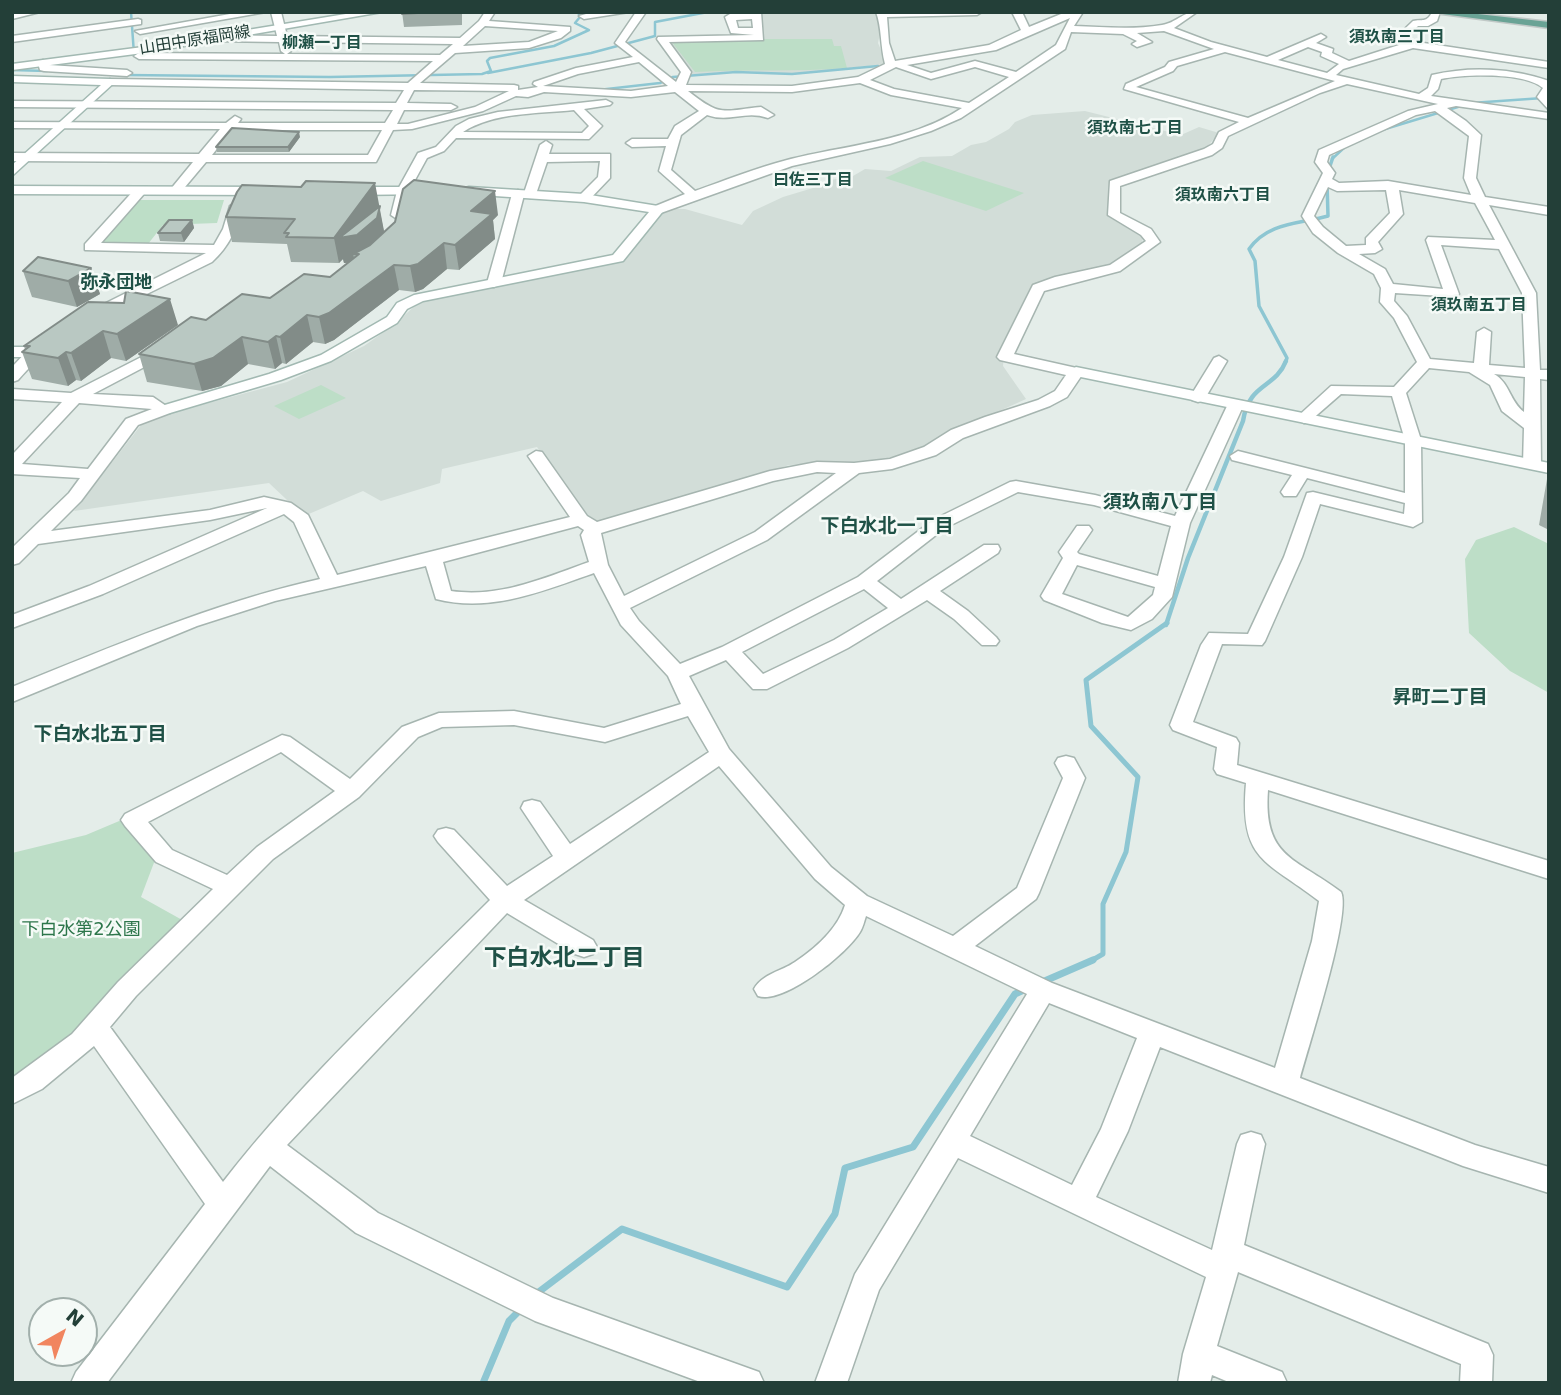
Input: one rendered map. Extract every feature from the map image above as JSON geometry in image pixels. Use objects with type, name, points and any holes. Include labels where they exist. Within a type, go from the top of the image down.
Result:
[{"type":"main road","points":[[1434,12],[1549,25]]},
{"type":"street","points":[[12,16],[35,12]]},
{"type":"street","points":[[138,20],[150,12]]},
{"type":"street","points":[[12,40],[138,20],[261,12]]},
{"type":"street","points":[[176,190],[280,66],[284,40],[276,12]]},
{"type":"street","name":"山田中原福岡線","points":[[13,76],[43,65],[377,12]]},
{"type":"street","points":[[12,157],[372,159],[418,80],[484,23],[490,12]]},
{"type":"street","points":[[584,16],[624,12]]},
{"type":"street","points":[[641,12],[621,44],[667,79],[792,89],[861,80],[891,65],[992,48],[1077,12]]},
{"type":"street","points":[[891,65],[884,43],[885,23],[881,13],[977,12]]},
{"type":"street","points":[[1017,12],[1027,32]]},
{"type":"street","points":[[13,557],[75,497],[132,422],[326,358],[392,320],[402,306],[419,298],[618,258],[658,210],[693,195],[789,163],[890,141],[957,116],[1061,47],[1077,12]]},
{"type":"street","points":[[1067,29],[1125,31],[1165,27],[1178,23],[1192,12]]},
{"type":"street","points":[[1434,12],[1434,19],[1425,24],[1416,23],[1396,42],[1545,62]]},
{"type":"street","points":[[683,80],[686,72],[662,39],[759,38],[759,31],[757,14],[730,17],[734,31],[759,31]]},
{"type":"street","points":[[12,172],[115,77],[138,52],[138,20]]},
{"type":"street","points":[[453,50],[515,46],[559,37],[567,29],[484,23]]},
{"type":"street","points":[[1165,27],[1226,49],[1346,81],[1421,98],[1549,116]]},
{"type":"street","points":[[1125,31],[1147,43],[1137,44]]},
{"type":"street","points":[[1269,60],[1321,37]]},
{"type":"street","points":[[214,38],[463,41]]},
{"type":"street","points":[[1307,43],[1329,51],[1325,54],[1348,64]]},
{"type":"street","points":[[1329,76],[1339,66],[1412,45]]},
{"type":"street","points":[[1226,49],[1188,58],[1130,86],[1129,89],[1250,122]]},
{"type":"street","points":[[138,52],[523,89],[631,94]]},
{"type":"street","points":[[43,65],[115,77],[443,58]]},
{"type":"street","points":[[523,89],[576,71],[640,59]]},
{"type":"street","points":[[1528,77],[1545,62]]},
{"type":"street","points":[[891,65],[931,76],[975,64],[1017,76]]},
{"type":"street","points":[[1421,98],[1433,89],[1436,76],[1462,71],[1528,77],[1545,83],[1548,88],[1542,97],[1549,107]]},
{"type":"street","points":[[13,76],[115,77],[262,86],[418,80],[448,74]]},
{"type":"street","points":[[395,227],[403,191],[422,156],[440,149],[457,132],[474,121],[498,115],[616,102],[631,94],[683,80]]},
{"type":"street","points":[[683,80],[706,111],[718,115],[761,110],[768,115]]},
{"type":"street","points":[[861,80],[891,92],[969,106]]},
{"type":"street","points":[[1346,81],[1316,91],[1223,134],[1218,146],[1208,152],[1114,184],[1114,215],[1146,232],[1153,242],[1115,268],[1060,280],[1038,288],[1004,357],[1540,466],[1532,426],[1541,375],[1529,293],[1502,245],[1470,177],[1475,135],[1437,107]]},
{"type":"street","points":[[408,127],[481,107],[514,93],[543,89]]},
{"type":"street","points":[[1425,363],[1400,316],[1387,302],[1388,288],[1380,272],[1343,250],[1318,230],[1308,216],[1329,173],[1321,162],[1323,153],[1376,127],[1455,103]]},
{"type":"street","points":[[12,104],[481,107]]},
{"type":"street","points":[[12,125],[408,127],[457,132],[585,137],[596,126],[580,113],[578,106]]},
{"type":"street","points":[[693,195],[665,171],[673,135],[692,118],[706,111]]},
{"type":"street","points":[[494,283],[524,194],[550,136]]},
{"type":"street","points":[[632,143],[670,142]]},
{"type":"street","points":[[542,158],[606,157],[604,178],[583,198]]},
{"type":"street","points":[[1327,181],[1337,187],[1388,185],[1480,200],[1547,207]]},
{"type":"street","points":[[1343,250],[1375,248],[1371,242],[1397,214],[1392,189],[1388,185]]},
{"type":"street","points":[[12,190],[280,191]]},
{"type":"street","points":[[140,191],[90,247],[219,249]]},
{"type":"street","points":[[82,321],[207,259],[219,249],[231,231],[239,191]]},
{"type":"street","points":[[335,191],[524,194],[583,198],[658,210]]},
{"type":"street","points":[[1388,288],[1452,294],[1433,240],[1502,245]]},
{"type":"street","points":[[1476,369],[1484,332]]},
{"type":"street","points":[[12,377],[34,352],[55,339]]},
{"type":"street","points":[[12,467],[75,397],[180,344]]},
{"type":"street","points":[[12,352],[34,352]]},
{"type":"street","points":[[1198,397],[1219,362]]},
{"type":"street","points":[[1425,363],[1541,375]]},
{"type":"street","points":[[1304,418],[1337,389],[1398,392],[1425,363]]},
{"type":"street","points":[[1476,369],[1497,382],[1508,408],[1532,426]]},
{"type":"street","points":[[12,695],[190,622],[330,580],[587,525],[770,476],[817,467],[854,468],[892,464],[929,451],[957,434],[979,425],[1045,403],[1061,394],[1076,372]]},
{"type":"street","points":[[1398,392],[1409,414],[1415,441],[1413,522],[1313,497],[1293,557],[1255,641],[1216,637],[1181,725],[1228,743],[1225,769],[1549,870]]},
{"type":"street","points":[[12,394],[153,402],[164,410]]},
{"type":"street","points":[[1072,558],[1051,596],[1109,619],[1131,624],[1145,615],[1162,597],[1181,523],[1236,404]]},
{"type":"street","points":[[536,456],[587,525],[598,565],[619,606],[631,625],[677,673],[693,707],[721,754],[823,873],[858,902],[1043,990],[1284,1086],[1473,1157],[1549,1180]]},
{"type":"street","points":[[1238,456],[1413,500]]},
{"type":"street","points":[[12,467],[92,474]]},
{"type":"street","points":[[619,606],[761,537],[854,468]]},
{"type":"street","points":[[1290,492],[1301,472]]},
{"type":"street","points":[[677,673],[729,651],[865,581],[939,524],[1016,486],[1095,500],[1181,523]]},
{"type":"street","points":[[32,538],[210,515],[264,502],[285,507],[302,519],[330,580]]},
{"type":"street","points":[[12,622],[96,590],[285,507]]},
{"type":"street","points":[[1083,530],[1068,552],[1072,558],[1165,584]]},
{"type":"street","points":[[729,651],[760,684],[841,644],[929,592],[991,549]]},
{"type":"street","points":[[433,559],[443,595],[458,599],[491,599],[598,565]]},
{"type":"street","points":[[865,581],[901,608]]},
{"type":"street","points":[[929,592],[961,615],[989,641]]},
{"type":"street","points":[[12,1092],[32,1082],[81,1042],[127,989],[265,853],[351,791],[410,732],[439,720],[514,718],[605,735],[693,707]]},
{"type":"street","points":[[230,887],[164,856],[133,820],[282,742],[351,791]]},
{"type":"street","points":[[87,1383],[267,1147],[346,1061],[505,900],[721,754]]},
{"type":"street","points":[[955,948],[1027,893],[1074,778],[1066,764]]},
{"type":"street","points":[[1257,780],[1256,825],[1260,841],[1276,860],[1332,898],[1325,941],[1284,1086]]},
{"type":"street","points":[[532,808],[566,857]]},
{"type":"street","points":[[446,836],[505,900],[584,947]]},
{"type":"street","points":[[767,989],[805,969],[850,928],[858,902]]},
{"type":"street","points":[[831,1383],[866,1284],[1043,990]]},
{"type":"street","points":[[95,1026],[223,1205]]},
{"type":"street","points":[[1078,1203],[1114,1131],[1152,1033]]},
{"type":"street","points":[[952,1141],[1078,1203],[1477,1355],[1476,1383]]},
{"type":"street","points":[[1251,1144],[1197,1369],[1271,1383]]},
{"type":"street","points":[[267,1147],[367,1223],[545,1310],[748,1383]]},
{"type":"shaded area","points":[[761,12],[876,12],[881,28],[878,43],[887,64],[793,74],[737,71],[690,75],[666,40],[762,38]]},
{"type":"shaded area","points":[[1085,111],[1181,135],[1199,127],[1219,133],[1206,148],[1192,156],[1168,161],[1110,184],[1109,217],[1143,238],[1141,247],[1111,266],[1043,283],[1029,290],[1005,345],[1003,366],[1026,399],[944,436],[918,452],[874,461],[789,465],[606,525],[588,522],[537,447],[442,469],[440,483],[381,501],[363,491],[304,516],[269,483],[74,511],[145,420],[287,382],[364,346],[395,324],[420,301],[624,259],[665,209],[685,209],[742,225],[753,211],[783,197],[823,185],[825,181],[853,176],[865,169],[891,171],[920,157],[952,156],[971,145],[986,142],[1009,129],[1015,122],[1032,115]]},
{"type":"green space","points":[[832,39],[834,46],[841,46],[847,68],[695,72],[671,41]]},
{"type":"green space","points":[[923,161],[1024,193],[986,211],[885,178]]},
{"type":"green space","points":[[138,200],[224,200],[217,223],[163,225],[148,244],[101,243]]},
{"type":"green space","points":[[321,385],[346,398],[299,419],[274,406]]},
{"type":"green space","points":[[1514,527],[1549,544],[1549,693],[1510,671],[1469,633],[1465,559],[1476,540]]},
{"type":"green space","name":"下白水第2公園","points":[[124,819],[155,860],[141,897],[184,921],[75,1036],[12,1084],[12,853],[86,835]]},
{"type":"building","points":[[402,12],[434,12],[402,14]]},
{"type":"building","points":[[232,128],[299,132],[288,147],[216,147]]},
{"type":"building","points":[[414,180],[495,191],[471,211],[492,214],[455,245],[444,243],[418,264],[394,265],[329,313],[319,317],[307,315],[280,337],[276,336],[268,342],[242,337],[213,358],[194,364],[139,354],[191,317],[206,320],[242,294],[270,298],[304,274],[330,277],[359,254],[353,254],[370,245],[395,222],[403,189]]},
{"type":"building","points":[[306,181],[375,183],[334,238],[286,237],[289,233],[284,233],[295,219],[226,217],[242,185],[301,187]]},
{"type":"building","points":[[380,206],[377,218],[357,235],[339,238]]},
{"type":"building","points":[[169,220],[192,220],[181,233],[158,233]]},
{"type":"building","points":[[38,257],[91,268],[68,281],[23,271]]},
{"type":"building","points":[[126,291],[170,299],[117,334],[103,331],[71,353],[66,352],[58,358],[22,352],[30,346],[24,346],[88,302],[124,303]]},
{"type":"waterway","points":[[131,12],[134,54]]},
{"type":"waterway","points":[[124,75],[330,77],[482,74],[491,71],[487,61],[490,58],[554,46],[589,30],[575,23],[580,17],[578,12]]},
{"type":"waterway","points":[[488,73],[591,53],[655,36],[655,22],[708,12]]},
{"type":"waterway","points":[[598,90],[660,83],[673,77],[736,72],[792,74],[878,66]]},
{"type":"waterway","points":[[12,70],[47,71]]},
{"type":"waterway","points":[[1382,130],[1471,103],[1543,98]]},
{"type":"waterway","points":[[1332,159],[1345,147]]},
{"type":"waterway","points":[[1328,172],[1332,159]]},
{"type":"waterway","points":[[1285,362],[1287,358],[1259,306],[1255,261],[1249,249],[1257,240],[1275,229],[1328,216],[1327,182]]},
{"type":"waterway","points":[[1167,623],[1188,558],[1246,408],[1256,392],[1275,377],[1285,362]]},
{"type":"waterway","points":[[1091,961],[1103,954],[1103,904],[1126,852],[1138,777],[1091,726],[1086,680],[1167,623]]},
{"type":"waterway","points":[[1040,983],[1091,961]]},
{"type":"waterway","points":[[536,1294],[622,1229],[787,1287],[835,1214],[845,1168],[913,1147],[1015,994],[1028,988]]},
{"type":"waterway","points":[[483,1383],[509,1321],[521,1309]]},
{"type":"district","name":"須玖南三丁目","points":[[1397,38]]},
{"type":"district","name":"柳瀬一丁目","points":[[322,44]]},
{"type":"district","name":"須玖南七丁目","points":[[1135,129]]},
{"type":"district","name":"曰佐三丁目","points":[[813,181]]},
{"type":"district","name":"須玖南六丁目","points":[[1223,196]]},
{"type":"district","name":"弥永団地","points":[[116,283]]},
{"type":"district","name":"須玖南五丁目","points":[[1479,306]]},
{"type":"district","name":"須玖南八丁目","points":[[1160,503]]},
{"type":"district","name":"下白水北一丁目","points":[[887,527]]},
{"type":"district","name":"昇町二丁目","points":[[1440,698]]},
{"type":"district","name":"下白水北五丁目","points":[[100,735]]},
{"type":"district","name":"下白水北二丁目","points":[[564,959]]}]
